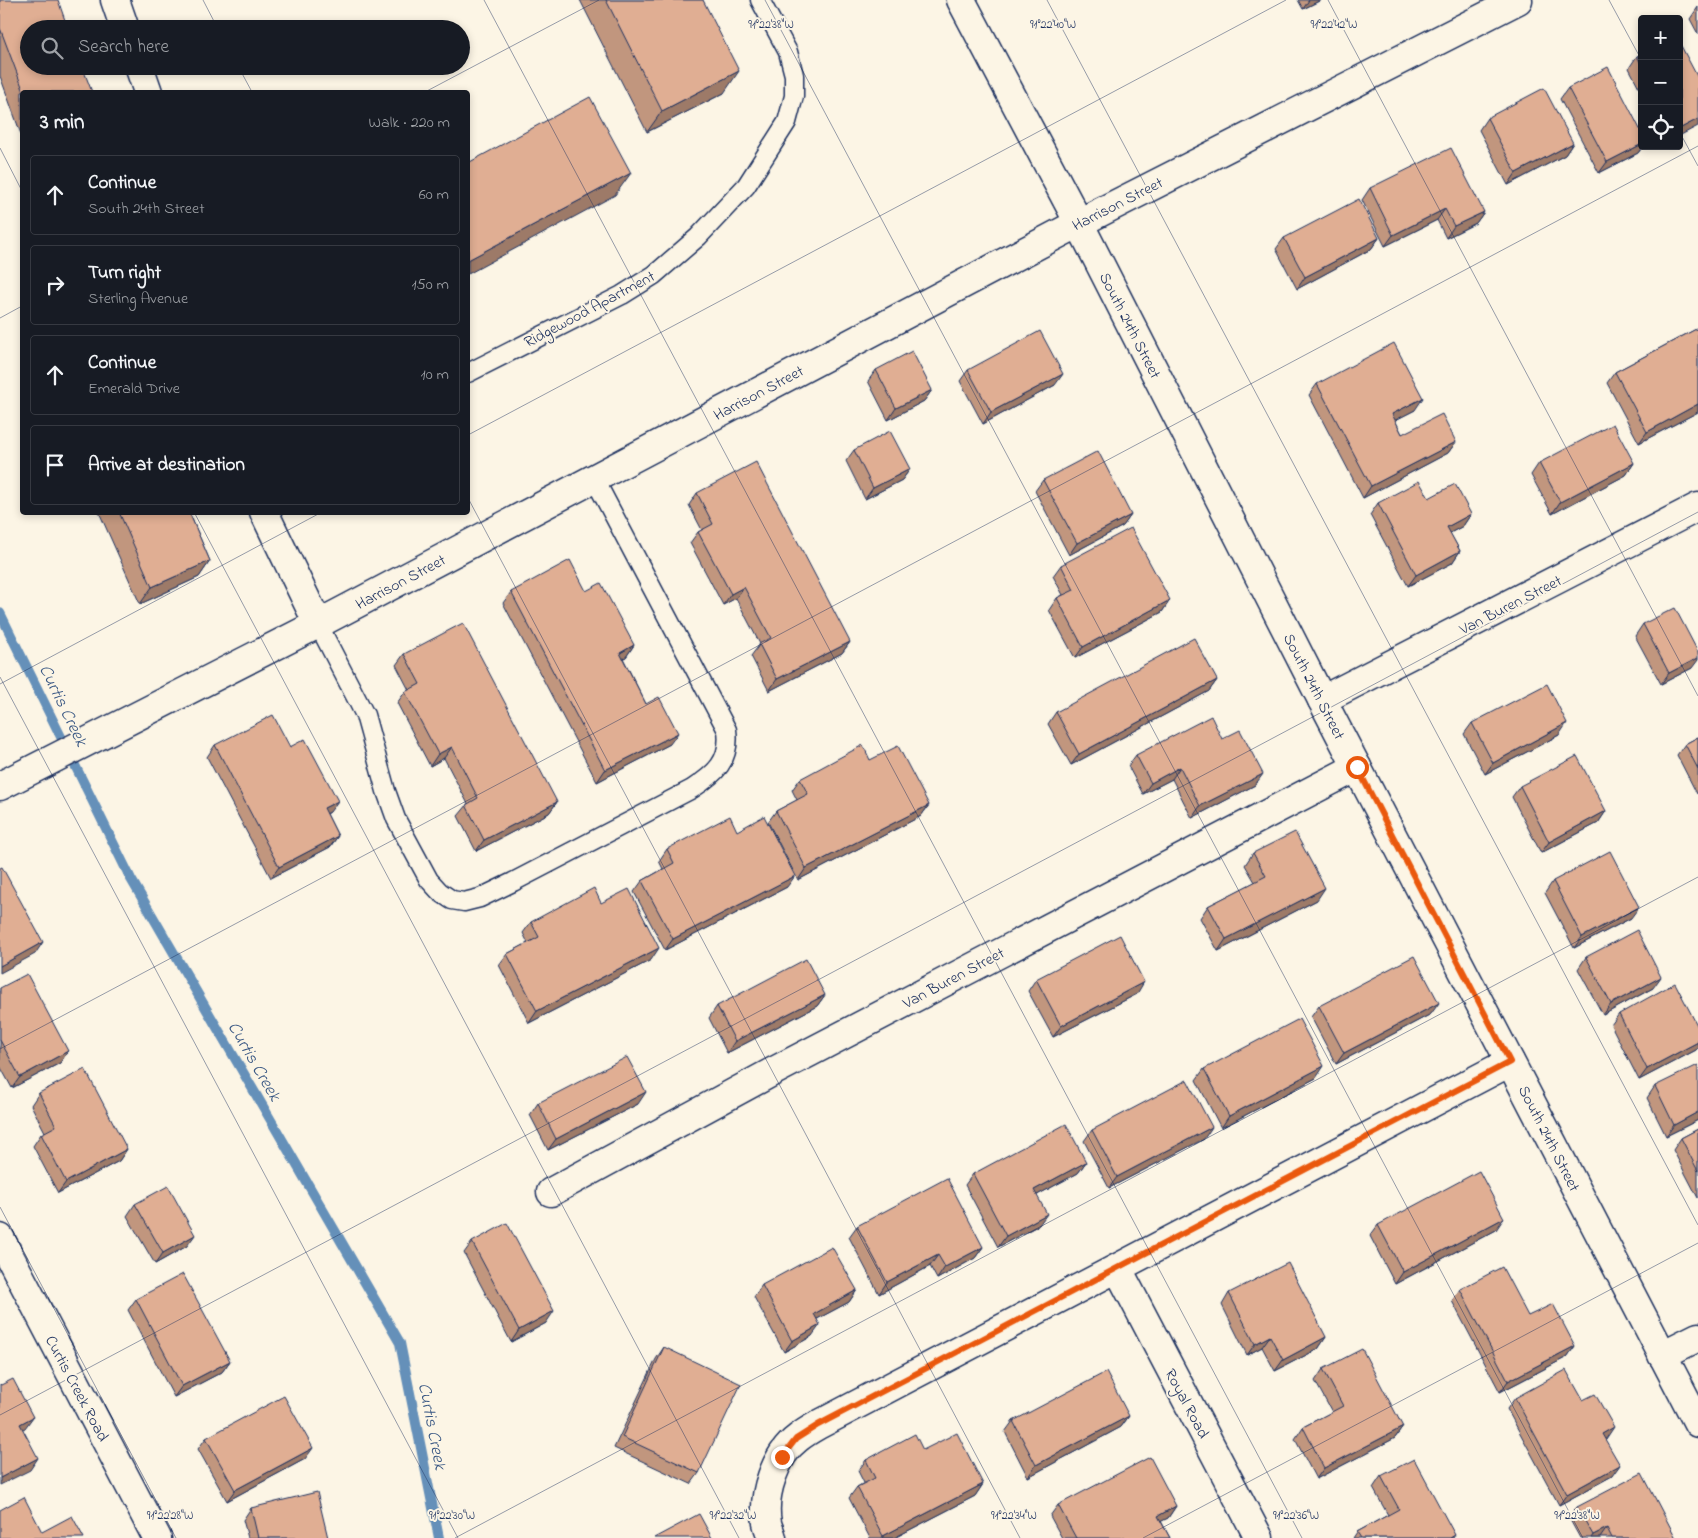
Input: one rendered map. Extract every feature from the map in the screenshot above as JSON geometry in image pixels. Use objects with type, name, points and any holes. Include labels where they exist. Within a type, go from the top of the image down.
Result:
[{"type":"street","points":[[115,0],[122,20]]},
{"type":"street","name":"South 24th Street","points":[[961,0],[1079,223],[1322,700],[1698,1424]]},
{"type":"street","name":"Harrison Street","points":[[0,786],[318,624],[1079,223],[1518,0]]},
{"type":"street","points":[[141,75],[147,90]]},
{"type":"street","name":"Van Buren Street","points":[[1322,700],[1698,507]]},
{"type":"street","points":[[268,517],[318,624]]},
{"type":"street","name":"Van Buren Street","points":[[551,1192],[774,1071],[1357,767]]},
{"type":"street","points":[[772,1538],[767,1523],[766,1500],[770,1478],[782,1457],[796,1439],[818,1425],[1510,1062]]},
{"type":"street","name":"Curtis Creek Road","points":[[0,1238],[157,1538]]},
{"type":"street","name":"Royal Road","points":[[1118,1269],[1259,1538]]},
{"type":"street","points":[[1662,1355],[1698,1337]]},
{"type":"lane","name":"Ridgewood Apartment","points":[[470,372],[622,295],[654,276],[698,237],[746,186],[787,122],[794,96],[794,75],[788,52],[760,0]]},
{"type":"lane","points":[[318,624],[365,715],[386,791],[396,819],[429,880],[440,892],[452,900],[464,902],[480,898],[692,789],[719,768],[726,756],[729,741],[727,730],[594,478]]},
{"type":"building","points":[[0,0],[58,0],[65,20],[20,20],[20,75],[85,75],[91,90],[23,90],[0,28]]},
{"type":"building","points":[[606,0],[703,0],[739,71],[662,111]]},
{"type":"building","points":[[1683,50],[1698,78],[1698,119],[1683,127]]},
{"type":"building","points":[[1608,67],[1638,125],[1638,146],[1607,162],[1568,88]]},
{"type":"building","points":[[1544,88],[1573,143],[1516,173],[1487,118]]},
{"type":"building","points":[[590,97],[631,173],[470,259],[470,162]]},
{"type":"building","points":[[1451,148],[1484,212],[1454,226],[1445,209],[1393,235],[1370,188]]},
{"type":"building","points":[[1359,199],[1379,238],[1305,277],[1284,238]]},
{"type":"building","points":[[1698,328],[1698,404],[1647,432],[1615,372]]},
{"type":"building","points":[[1040,331],[1063,374],[991,412],[968,370]]},
{"type":"building","points":[[1394,343],[1423,398],[1392,414],[1402,434],[1442,414],[1456,442],[1371,486],[1317,384]]},
{"type":"building","points":[[912,351],[932,390],[896,408],[876,370]]},
{"type":"building","points":[[1613,424],[1634,463],[1560,502],[1539,463]]},
{"type":"building","points":[[890,431],[910,469],[873,488],[854,450]]},
{"type":"building","points":[[1098,451],[1131,515],[1077,543],[1043,480]]},
{"type":"building","points":[[756,462],[850,642],[777,679],[759,644],[771,638],[744,587],[731,594],[698,532],[713,524],[697,493]]},
{"type":"building","points":[[1419,481],[1429,498],[1455,484],[1471,514],[1447,527],[1460,551],[1416,575],[1378,503]]},
{"type":"building","points":[[120,515],[190,515],[210,561],[152,587]]},
{"type":"building","points":[[1131,528],[1170,600],[1083,647],[1057,598],[1074,590],[1061,565]]},
{"type":"building","points":[[570,560],[586,591],[601,583],[634,645],[620,653],[646,704],[659,697],[678,733],[605,770],[511,592]]},
{"type":"building","points":[[1675,608],[1698,652],[1698,658],[1669,673],[1643,624]]},
{"type":"building","points":[[463,623],[557,802],[484,840],[466,805],[478,798],[452,747],[438,754],[405,692],[420,684],[404,654]]},
{"type":"building","points":[[1194,638],[1217,680],[1079,754],[1056,712]]},
{"type":"building","points":[[1547,684],[1567,723],[1493,763],[1472,723]]},
{"type":"building","points":[[273,715],[290,747],[305,739],[338,801],[324,808],[338,836],[279,867],[215,745]]},
{"type":"building","points":[[1211,716],[1222,739],[1240,730],[1263,774],[1200,806],[1180,767],[1151,783],[1136,755]]},
{"type":"building","points":[[1698,737],[1698,769],[1685,744]]},
{"type":"building","points":[[863,745],[870,760],[898,746],[929,805],[806,868],[776,811],[808,794],[800,779]]},
{"type":"building","points":[[1577,756],[1606,811],[1549,842],[1520,786]]},
{"type":"building","points":[[730,816],[737,831],[764,816],[795,876],[673,939],[642,881],[674,863],[667,849]]},
{"type":"building","points":[[1295,832],[1325,888],[1226,939],[1208,906],[1266,876],[1253,853]]},
{"type":"building","points":[[1610,851],[1639,907],[1582,937],[1553,881]]},
{"type":"building","points":[[2,867],[43,942],[0,966],[0,868]]},
{"type":"building","points":[[594,888],[601,903],[629,889],[659,948],[537,1011],[507,954],[539,937],[531,922]]},
{"type":"building","points":[[1637,930],[1661,977],[1611,1004],[1586,957]]},
{"type":"building","points":[[1120,935],[1144,982],[1061,1026],[1036,979]]},
{"type":"building","points":[[1414,956],[1439,1003],[1344,1053],[1319,1006]]},
{"type":"building","points":[[806,959],[825,995],[735,1041],[717,1006]]},
{"type":"building","points":[[27,974],[68,1051],[20,1077],[0,1040],[0,988]]},
{"type":"building","points":[[1675,983],[1698,1027],[1698,1042],[1647,1069],[1619,1014]]},
{"type":"building","points":[[1299,1019],[1324,1066],[1229,1116],[1204,1069]]},
{"type":"building","points":[[627,1057],[646,1092],[556,1139],[538,1103]]},
{"type":"building","points":[[1698,1065],[1698,1112],[1674,1125],[1655,1086]]},
{"type":"building","points":[[85,1069],[127,1149],[66,1182],[41,1134],[56,1126],[39,1093]]},
{"type":"building","points":[[1187,1080],[1212,1127],[1117,1177],[1092,1130]]},
{"type":"building","points":[[1066,1124],[1086,1162],[1034,1190],[1047,1214],[1006,1236],[973,1174]]},
{"type":"building","points":[[1698,1129],[1698,1171],[1681,1138]]},
{"type":"building","points":[[1479,1171],[1504,1218],[1403,1272],[1378,1225]]},
{"type":"building","points":[[947,1178],[983,1247],[945,1267],[938,1255],[887,1282],[857,1226]]},
{"type":"building","points":[[168,1186],[195,1235],[163,1253],[135,1204]]},
{"type":"building","points":[[507,1223],[554,1311],[519,1330],[472,1242]]},
{"type":"building","points":[[832,1247],[857,1290],[814,1314],[820,1325],[792,1341],[762,1285]]},
{"type":"building","points":[[1288,1263],[1326,1337],[1283,1360],[1270,1336],[1255,1344],[1229,1293]]},
{"type":"building","points":[[1502,1267],[1528,1316],[1553,1304],[1575,1346],[1508,1381],[1460,1289]]},
{"type":"building","points":[[183,1274],[230,1361],[182,1386],[136,1299]]},
{"type":"building","points":[[664,1347],[741,1384],[699,1473],[622,1437]]},
{"type":"building","points":[[1362,1349],[1403,1427],[1324,1468],[1303,1427],[1343,1406],[1323,1369]]},
{"type":"building","points":[[1566,1370],[1583,1400],[1595,1394],[1614,1427],[1602,1434],[1620,1465],[1567,1494],[1515,1398]]},
{"type":"building","points":[[1106,1372],[1129,1416],[1036,1465],[1013,1421]]},
{"type":"building","points":[[13,1379],[33,1417],[20,1424],[38,1458],[0,1478],[0,1384]]},
{"type":"building","points":[[284,1396],[313,1448],[235,1490],[206,1438]]},
{"type":"building","points":[[957,1433],[983,1484],[883,1536],[857,1487],[875,1478],[866,1460],[915,1434],[923,1450]]},
{"type":"building","points":[[1150,1457],[1176,1506],[1158,1516],[1170,1538],[1076,1538],[1058,1505]]},
{"type":"building","points":[[1414,1459],[1455,1535],[1450,1538],[1361,1538],[1357,1532],[1399,1509],[1381,1476]]},
{"type":"building","points":[[1642,1473],[1676,1538],[1612,1538],[1607,1528],[1593,1535],[1577,1507]]},
{"type":"building","points":[[317,1492],[328,1538],[258,1538],[251,1508]]},
{"type":"building","points":[[24,1497],[42,1532],[72,1516],[84,1538],[0,1538],[0,1510]]},
{"type":"building","points":[[699,1514],[712,1538],[654,1538]]},
{"type":"waterway","name":"Curtis Creek","points":[[0,613],[131,879],[400,1343],[439,1538]]},
{"type":"route","points":[[782,1457],[796,1439],[818,1425],[1510,1062],[1357,767]]}]
